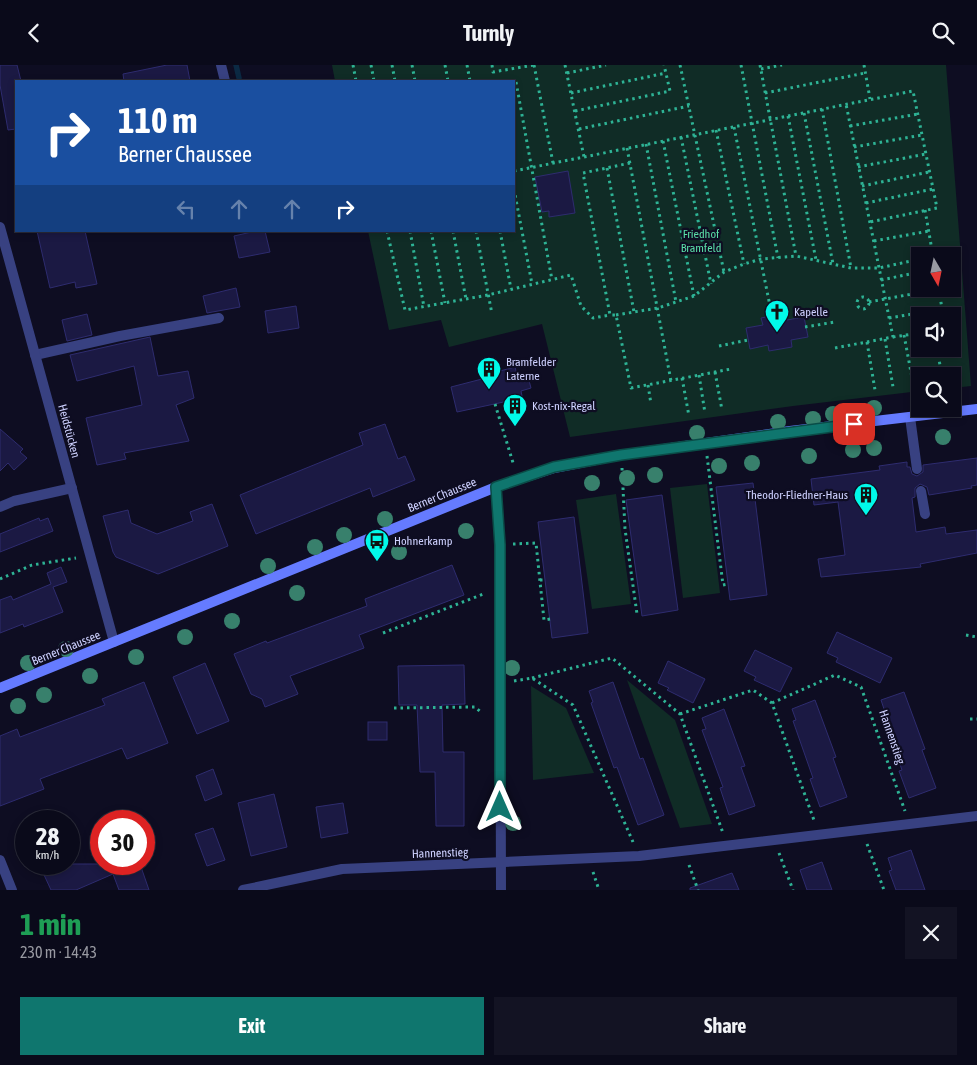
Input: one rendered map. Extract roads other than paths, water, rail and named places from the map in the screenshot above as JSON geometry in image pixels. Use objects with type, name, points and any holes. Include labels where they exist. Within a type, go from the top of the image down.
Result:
[{"type":"street","points":[[221,65],[225,80]]},
{"type":"street","name":"Heidstücken","points":[[0,227],[114,642]]},
{"type":"street","points":[[35,355],[120,335],[219,317]]},
{"type":"street","name":"Berner Chaussee","points":[[0,688],[496,487],[554,467],[705,443],[977,409]]},
{"type":"street","points":[[910,417],[918,469]]},
{"type":"street","points":[[496,487],[500,545],[501,890]]},
{"type":"street","points":[[0,507],[14,501],[72,488]]},
{"type":"street","points":[[921,491],[926,515]]},
{"type":"street","name":"Hannenstieg","points":[[243,890],[342,869],[639,856],[977,816]]},
{"type":"street","points":[[0,861],[12,890]]},
{"type":"waterway","points":[[236,65],[239,78]]},
{"type":"place","name":"Kapelle","points":[[777,333]]},
{"type":"place","name":"Bramfelder Laterne","points":[[489,390]]},
{"type":"place","name":"Kost-nix-Regal","points":[[515,427]]},
{"type":"place","name":"Theodor-Fliedner-Haus","points":[[866,516]]},
{"type":"place","name":"Hohnerkamp","points":[[377,562]]},
{"type":"park label","name":"Friedhof Bramfeld","points":[[701,241]]}]
